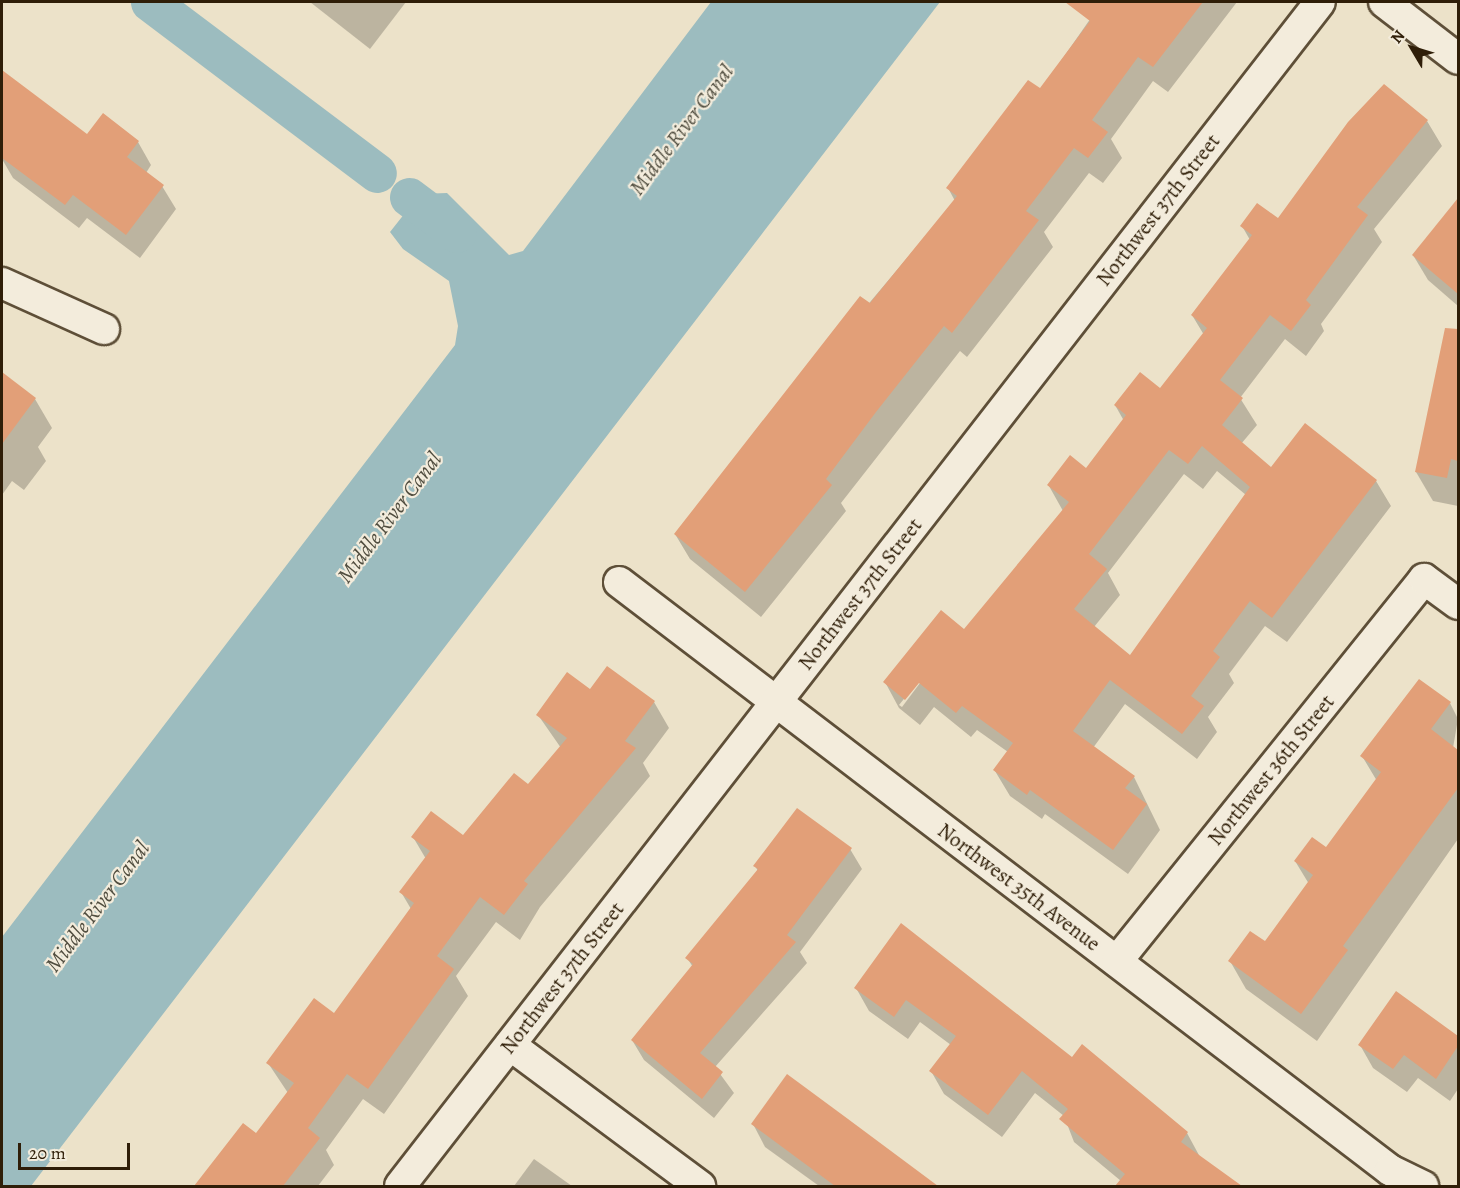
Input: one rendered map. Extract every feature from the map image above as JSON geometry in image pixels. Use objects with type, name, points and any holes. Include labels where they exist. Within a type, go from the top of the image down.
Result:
[{"type":"street","name":"Northwest 37th Street","points":[[400,1186],[1320,2]]},
{"type":"street","points":[[1384,2],[1458,59]]},
{"type":"street","points":[[2,283],[104,329]]},
{"type":"street","name":"Northwest 36th Street","points":[[1117,961],[1424,579],[1458,604]]},
{"type":"street","name":"Northwest 35th Avenue","points":[[619,582],[1390,1170],[1423,1186]]},
{"type":"street","points":[[510,1045],[700,1186]]},
{"type":"water","name":"Middle River Canal","points":[[711,2],[940,2],[31,1186],[2,1186],[2,937],[455,345],[458,326],[449,281],[403,249],[390,232],[420,194],[447,193],[509,255],[523,251]]},
{"type":"building","points":[[1065,2],[1203,2],[1153,67],[1138,57],[1092,120],[1108,132],[1088,158],[1074,148],[1026,211],[1039,220],[952,333],[944,326],[876,412],[826,479],[832,485],[745,592],[674,534],[860,296],[870,303],[957,196],[946,188],[1028,80],[1040,88],[1090,21]]},
{"type":"building","points":[[2,70],[87,134],[103,113],[139,141],[127,157],[164,185],[126,235],[73,195],[65,205],[2,158]]},
{"type":"building","points":[[1384,84],[1428,120],[1357,207],[1368,215],[1306,300],[1311,305],[1291,331],[1270,315],[1220,380],[1243,398],[1222,425],[1271,467],[1305,423],[1377,480],[1272,618],[1250,601],[1213,651],[1220,657],[1191,696],[1204,706],[1182,734],[1110,680],[1073,731],[1135,776],[1125,788],[1147,804],[1113,850],[1030,790],[1027,795],[993,770],[1013,743],[962,706],[956,713],[919,683],[905,700],[883,682],[941,610],[964,629],[1069,502],[1047,485],[1070,455],[1086,468],[1126,415],[1114,405],[1140,372],[1160,388],[1207,328],[1191,315],[1252,235],[1240,226],[1257,203],[1278,218],[1348,122]],"holes":[[[1202,446],[1250,487],[1130,655],[1074,609],[1107,569],[1089,554],[1169,450],[1188,464]]]},
{"type":"building","points":[[1458,198],[1458,294],[1412,255]]},
{"type":"building","points":[[1445,328],[1458,329],[1458,461],[1451,459],[1447,478],[1415,472]]},
{"type":"building","points":[[2,372],[36,398],[2,444]]},
{"type":"building","points":[[607,666],[655,701],[625,741],[636,748],[524,881],[528,884],[504,915],[480,897],[437,956],[454,969],[368,1089],[347,1074],[308,1128],[320,1138],[283,1186],[194,1186],[243,1123],[256,1133],[294,1083],[266,1063],[314,998],[334,1013],[414,903],[399,892],[430,851],[411,837],[431,811],[463,835],[514,773],[528,784],[567,738],[536,715],[567,672],[590,689]]},
{"type":"building","points":[[1419,679],[1451,702],[1431,729],[1458,750],[1458,788],[1343,946],[1348,950],[1301,1014],[1228,961],[1250,931],[1265,941],[1313,875],[1294,861],[1312,837],[1326,847],[1381,772],[1360,756]]},
{"type":"building","points":[[797,808],[852,848],[787,935],[796,942],[700,1053],[723,1072],[702,1099],[631,1040],[693,964],[685,958],[758,869],[753,866]]},
{"type":"building","points":[[901,923],[1072,1057],[1082,1044],[1188,1132],[1181,1142],[1242,1186],[1115,1186],[1125,1174],[1059,1119],[1068,1109],[1022,1071],[988,1115],[929,1071],[956,1036],[906,1000],[894,1017],[854,988]]},
{"type":"building","points":[[1396,991],[1458,1036],[1458,1046],[1436,1079],[1404,1055],[1393,1069],[1358,1045]]},
{"type":"building","points":[[787,1074],[938,1186],[835,1186],[751,1124]]},
{"type":"waterway","points":[[150,2],[377,173]]},
{"type":"waterway","points":[[409,197],[457,233]]}]
